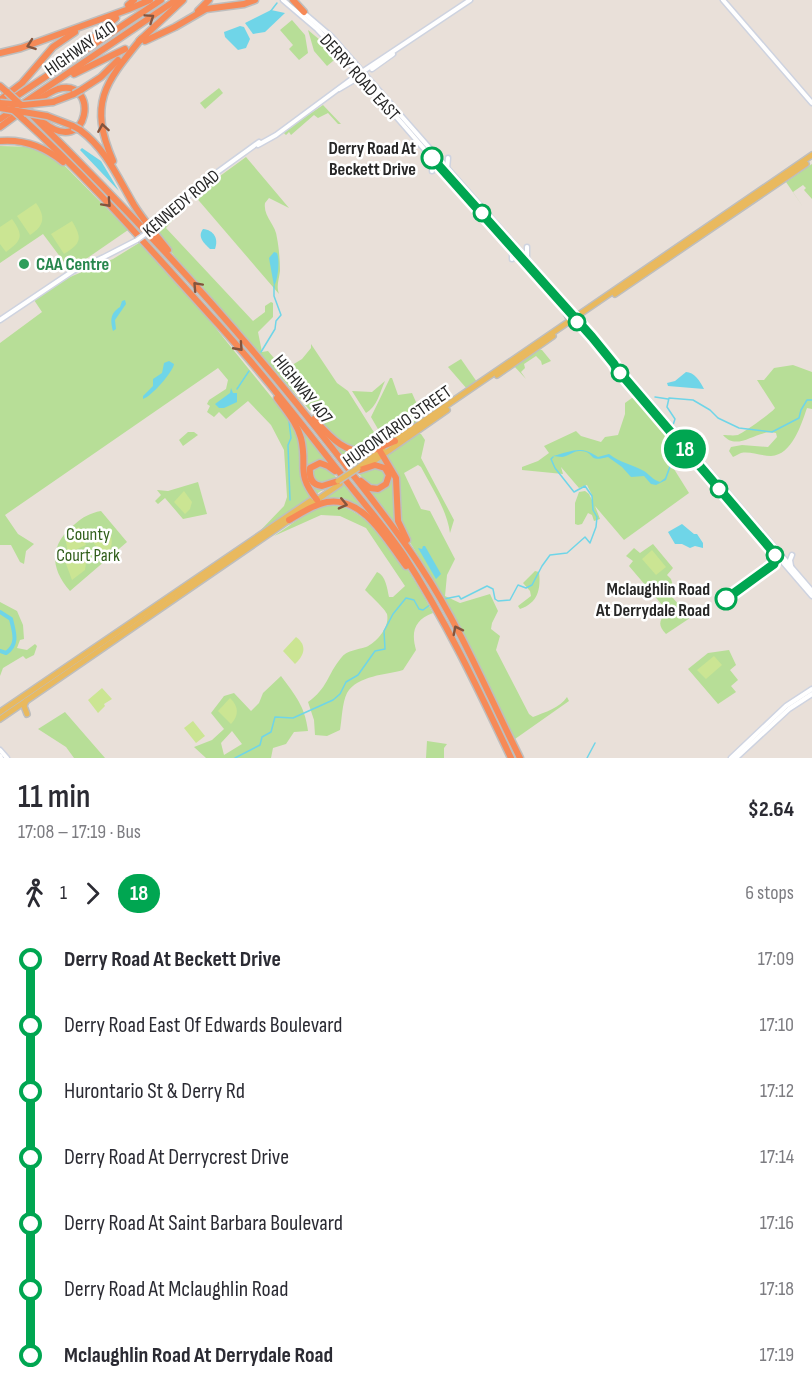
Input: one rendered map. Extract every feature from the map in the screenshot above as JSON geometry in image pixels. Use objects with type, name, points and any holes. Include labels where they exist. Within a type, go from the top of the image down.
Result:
[{"type":"highway","points":[[128,5],[134,0]]},
{"type":"highway","points":[[0,53],[21,48],[150,0]]},
{"type":"highway","name":"HIGHWAY 410","points":[[0,108],[161,0]]},
{"type":"highway","name":"HIGHWAY 410","points":[[0,119],[176,0]]},
{"type":"highway","points":[[122,183],[104,137],[101,119],[102,104],[112,75],[183,0]]},
{"type":"highway","points":[[191,17],[209,0]]},
{"type":"highway","points":[[0,100],[24,105],[53,102],[74,94],[101,77],[143,40],[209,8],[244,4],[255,0]]},
{"type":"highway","points":[[291,0],[304,12]]},
{"type":"highway","points":[[43,79],[116,18]]},
{"type":"highway","points":[[0,100],[22,83],[56,44],[100,20]]},
{"type":"highway","points":[[50,87],[97,61],[125,49]]},
{"type":"highway","name":"HIGHWAY 407","points":[[0,86],[81,162],[218,309],[346,465],[421,567],[443,603],[520,758]]},
{"type":"highway","points":[[0,127],[52,92],[61,89],[70,89],[78,93],[86,107],[82,123],[66,132],[54,129],[30,113]]},
{"type":"highway","name":"HIGHWAY 407","points":[[0,100],[47,140],[174,275],[261,372],[349,484],[402,553],[430,597],[462,654],[511,758]]},
{"type":"highway","points":[[0,108],[47,116],[73,126],[90,138],[104,153],[141,216],[179,268]]},
{"type":"highway","points":[[0,141],[27,143],[45,149],[62,160],[89,184]]},
{"type":"highway","points":[[262,363],[340,445],[355,451],[366,451],[395,441]]},
{"type":"highway","points":[[261,372],[299,432],[302,443],[303,475],[316,499]]},
{"type":"highway","points":[[381,453],[396,478],[397,514],[400,528],[421,567]]},
{"type":"highway","points":[[339,482],[318,486],[311,481],[310,468],[317,464],[325,464],[349,484]]},
{"type":"highway","points":[[346,465],[373,489],[381,489],[388,482],[388,472],[380,465],[359,469]]},
{"type":"highway","points":[[289,520],[327,502],[349,504],[372,522],[419,580]]},
{"type":"main road","name":"DERRY ROAD EAST","points":[[283,0],[317,29],[354,68],[370,79],[454,180]]},
{"type":"main road","points":[[723,0],[812,103]]},
{"type":"main road","name":"KENNEDY ROAD","points":[[339,89],[468,1]]},
{"type":"main road","name":"DERRY ROAD EAST","points":[[304,12],[332,37],[432,158],[527,259],[616,368],[673,432]]},
{"type":"main road","name":"KENNEDY ROAD","points":[[0,321],[73,271],[137,240],[155,227],[201,184],[408,43]]},
{"type":"main road","points":[[353,78],[354,68]]},
{"type":"main road","points":[[370,70],[370,79]]},
{"type":"main road","name":"HURONTARIO STREET","points":[[381,453],[395,441],[812,157]]},
{"type":"main road","points":[[432,158],[432,171]]},
{"type":"main road","points":[[447,170],[448,158]]},
{"type":"main road","name":"DERRY ROAD EAST","points":[[506,237],[563,307]]},
{"type":"main road","points":[[512,247],[512,259]]},
{"type":"main road","points":[[527,247],[527,259]]},
{"type":"main road","points":[[563,307],[575,318]]},
{"type":"main road","name":"HURONTARIO STREET","points":[[0,712],[289,520],[339,482],[575,318]]},
{"type":"main road","points":[[673,432],[775,554],[809,589]]},
{"type":"main road","points":[[673,432],[791,567],[812,596]]},
{"type":"main road","name":"HURONTARIO STREET","points":[[0,719],[316,499]]},
{"type":"main road","points":[[774,564],[775,554]]},
{"type":"main road","points":[[791,567],[792,555]]},
{"type":"main road","points":[[731,758],[786,706],[812,692]]},
{"type":"main road","points":[[736,758],[789,709],[812,692]]},
{"type":"main road","points":[[26,701],[24,706],[27,714]]},
{"type":"main road","points":[[0,750],[8,758]]},
{"type":"green space","points":[[292,20],[305,35],[308,53],[299,60],[289,49],[293,45],[280,30]]},
{"type":"green space","points":[[308,30],[339,56],[327,66],[314,51]]},
{"type":"green space","points":[[219,88],[223,93],[205,109],[200,103]]},
{"type":"green space","points":[[323,105],[341,124],[338,124],[328,113],[318,118],[314,115],[291,135],[289,132],[286,135],[283,132]]},
{"type":"green space","points":[[0,146],[35,147],[61,162],[128,230],[70,270],[43,234],[0,263]]},
{"type":"green space","points":[[246,157],[289,208],[269,198],[265,203],[266,212],[278,242],[279,294],[194,195]]},
{"type":"green space","points":[[812,164],[812,199],[804,190],[806,188],[803,185],[793,192],[803,207],[786,182]]},
{"type":"green space","points":[[36,203],[42,221],[41,225],[30,235],[17,216]]},
{"type":"green space","points":[[183,208],[166,228],[253,321],[265,312],[265,306],[273,303],[273,317],[258,332],[262,352],[268,351],[279,364],[289,367],[302,359],[311,348],[311,344],[337,383],[348,391],[382,445],[363,450],[335,439],[176,258],[156,231]]},
{"type":"green space","points":[[12,219],[20,237],[6,252],[0,244],[0,227]]},
{"type":"green space","points":[[72,221],[79,236],[74,247],[64,254],[51,234]]},
{"type":"green space","points":[[139,243],[193,300],[290,420],[300,443],[298,446],[301,454],[300,476],[311,498],[257,534],[284,506],[287,497],[284,450],[271,425],[248,401],[226,419],[219,412],[214,417],[207,412],[210,406],[207,404],[209,400],[226,389],[228,380],[218,368],[5,515],[18,534],[34,544],[26,551],[24,564],[20,562],[11,545],[0,545],[0,343],[42,312],[34,300],[70,277],[113,259]]},
{"type":"green space","points":[[538,349],[542,350],[551,361],[542,365],[536,356],[524,364],[525,368],[521,372],[526,379],[514,366]]},
{"type":"green space","points":[[461,359],[477,382],[467,389],[448,367]]},
{"type":"green space","points":[[793,365],[812,372],[812,409],[807,408],[795,438],[785,450],[778,454],[771,456],[740,453],[733,457],[729,451],[731,447],[742,445],[768,447],[777,437],[776,433],[769,432],[735,442],[723,435],[738,435],[775,408],[757,380],[764,380],[774,368]]},
{"type":"green space","points":[[392,378],[398,395],[412,393],[423,418],[386,443],[371,417]]},
{"type":"green space","points":[[385,381],[376,403],[366,413],[352,391],[372,392]]},
{"type":"green space","points":[[636,395],[690,457],[674,469],[689,493],[624,540],[595,506],[600,519],[594,521],[592,515],[588,513],[582,524],[575,524],[575,503],[579,492],[585,491],[592,500],[587,485],[579,488],[561,467],[563,474],[522,470],[522,467],[538,461],[549,453],[544,446],[576,431],[581,436],[601,442],[605,437],[618,435],[625,414],[625,403]]},
{"type":"green space","points":[[293,417],[333,467],[315,463],[308,480],[313,486],[324,489],[315,495],[305,478],[304,449]]},
{"type":"green space","points":[[320,428],[347,450],[380,449],[355,468]]},
{"type":"green space","points":[[188,432],[198,435],[183,446],[179,440]]},
{"type":"green space","points":[[416,434],[421,434],[425,440],[421,458],[454,520],[450,533],[442,508],[421,467],[418,465],[404,473],[421,509],[430,511],[455,559],[447,575],[445,596],[460,603],[490,594],[498,611],[491,629],[500,636],[496,650],[529,714],[533,717],[556,707],[567,697],[569,701],[515,739],[444,597],[406,536],[399,520],[399,487],[386,455]]},
{"type":"green space","points":[[381,457],[393,477],[401,534],[364,486],[381,490],[387,487],[389,472],[374,464]]},
{"type":"green space","points":[[319,465],[329,470],[337,478],[319,485],[311,475]]},
{"type":"green space","points":[[371,467],[385,470],[387,480],[379,487],[371,487],[359,474]]},
{"type":"green space","points":[[198,482],[207,514],[183,519],[165,498],[158,504],[155,501],[161,495],[157,490],[168,491]]},
{"type":"green space","points":[[345,484],[375,522],[337,500],[308,508]]},
{"type":"green space","points":[[184,491],[192,502],[185,514],[174,502]]},
{"type":"green space","points":[[331,504],[347,508],[377,531],[404,564],[433,613],[418,623],[414,632],[416,650],[403,670],[365,679],[352,687],[344,701],[340,730],[327,736],[315,735],[314,720],[308,702],[320,692],[343,655],[370,645],[382,634],[387,624],[386,612],[365,590],[377,572],[384,579],[389,597],[393,597],[405,586],[366,528],[340,516],[321,515],[274,536],[312,510]]},
{"type":"green space","name":"County Court Park","points":[[101,511],[127,542],[70,591],[58,573],[55,556],[57,548],[67,532],[78,522],[90,514]]},
{"type":"green space","points":[[79,527],[86,545],[68,553],[65,537]]},
{"type":"green space","points":[[108,530],[112,544],[104,556],[93,542]]},
{"type":"green space","points":[[653,544],[673,568],[667,575],[673,586],[667,591],[690,618],[666,634],[660,624],[665,613],[663,606],[629,566],[633,561],[626,556],[634,548],[640,553]]},
{"type":"green space","points":[[652,550],[666,567],[656,575],[642,559]]},
{"type":"green space","points":[[83,553],[86,563],[85,570],[72,580],[65,561]]},
{"type":"green space","points":[[535,571],[539,572],[539,590],[531,603],[520,609],[518,606],[531,596],[523,583]]},
{"type":"green space","points":[[0,602],[17,611],[23,625],[24,639],[20,640],[17,648],[27,650],[35,644],[37,646],[34,655],[26,659],[23,656],[3,668],[0,676]]},
{"type":"green space","points":[[296,637],[302,643],[303,650],[295,664],[283,651]]},
{"type":"green space","points":[[729,650],[736,665],[730,670],[738,680],[731,686],[736,692],[718,704],[688,669],[708,653]]},
{"type":"green space","points":[[714,656],[722,665],[706,679],[697,670]]},
{"type":"green space","points":[[281,676],[302,708],[308,731],[294,732],[286,744],[273,748],[271,758],[206,758],[194,747],[212,740],[224,729],[211,713],[224,696],[234,693],[251,711],[259,703],[263,693]],"holes":[[[232,731],[242,744],[224,755],[221,743]]]},
{"type":"green space","points":[[102,688],[112,699],[104,704],[105,706],[98,713],[88,700]]},
{"type":"green space","points":[[230,698],[237,711],[231,724],[218,711]]},
{"type":"green space","points":[[65,712],[105,758],[74,758],[66,747],[38,729]]},
{"type":"green space","points":[[193,721],[205,736],[196,743],[184,728]]},
{"type":"green space","points":[[427,741],[447,744],[444,748],[444,758],[426,758]]},
{"type":"water","points":[[271,10],[285,13],[265,32],[253,34],[245,23]]},
{"type":"water","points":[[240,26],[244,27],[250,39],[246,48],[238,50],[225,37],[224,32]]},
{"type":"water","points":[[82,148],[101,161],[119,191],[80,150]]},
{"type":"water","points":[[203,229],[215,236],[215,249],[210,249],[202,240]]},
{"type":"water","points":[[274,252],[278,256],[278,265],[274,286],[269,258]]},
{"type":"water","points":[[125,300],[126,304],[115,320],[116,329],[113,331],[112,315]]},
{"type":"water","points":[[169,361],[174,364],[170,373],[156,389],[143,399],[143,396],[153,386],[153,379],[162,373],[164,363]]},
{"type":"water","points":[[686,372],[694,375],[704,389],[668,386],[667,383],[675,381]]},
{"type":"water","points":[[231,388],[233,393],[237,393],[237,402],[219,408],[215,404],[230,393]]},
{"type":"water","points":[[667,431],[670,434],[668,445],[671,466],[666,480],[656,485],[651,484],[644,476],[631,477],[608,457],[597,459],[589,453],[578,451],[562,457],[553,456],[576,450],[586,451],[598,457],[609,454],[644,471],[660,482],[665,478],[669,467]]},
{"type":"water","points":[[682,524],[697,534],[703,543],[703,548],[695,546],[690,548],[682,544],[675,544],[668,532]]},
{"type":"water","points":[[423,546],[441,574],[436,579],[418,548],[422,549]]},
{"type":"waterway","points":[[270,12],[277,3]]},
{"type":"waterway","points":[[261,352],[281,315],[274,296],[274,286]]},
{"type":"waterway","points":[[237,389],[249,371]]},
{"type":"waterway","points":[[655,397],[668,399]]},
{"type":"waterway","points":[[672,428],[675,419],[667,407],[669,398],[693,400],[710,410],[718,418],[739,428],[772,432],[799,418],[807,400],[812,400]]},
{"type":"waterway","points":[[289,421],[290,500]]},
{"type":"waterway","points":[[444,599],[459,596],[461,599],[487,586],[493,589],[495,599],[498,601],[510,600],[518,585],[526,588],[532,585],[550,555],[567,553],[585,537],[590,543],[597,517],[593,510],[592,496],[585,486],[574,492],[555,468],[551,459],[553,457]]},
{"type":"waterway","points":[[235,758],[260,745],[262,737],[271,732],[275,717],[293,718],[333,700],[340,694],[346,682],[358,675],[375,651],[385,649],[384,631],[393,614],[406,598],[414,600],[419,609],[423,610],[431,604]]},
{"type":"waterway","points":[[0,612],[11,619],[15,638],[13,646],[6,653],[0,651]]},
{"type":"waterway","points":[[587,758],[595,743]]},
{"type":"bus line","name":"18","points":[[432,158],[592,337],[775,554],[774,564],[726,599]]},
{"type":"place","name":"Derry Road At Beckett Drive","points":[[432,158]]},
{"type":"place","name":"CAA Centre","points":[[24,264]]},
{"type":"place","name":"Mclaughlin Road At Derrydale Road","points":[[726,599]]}]
